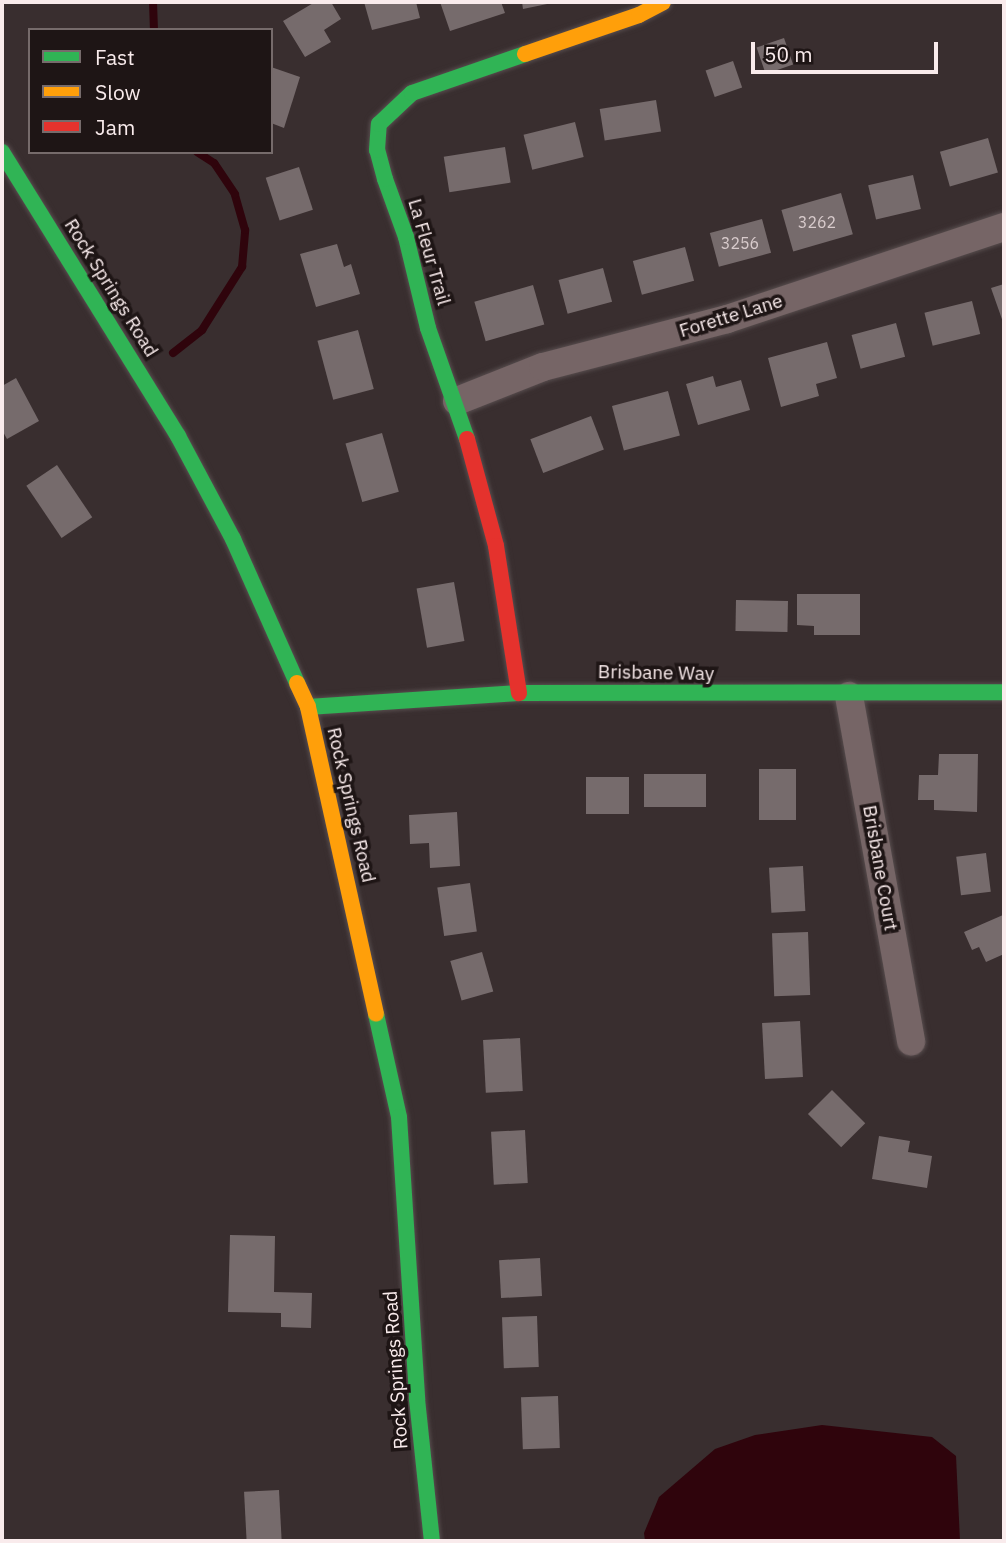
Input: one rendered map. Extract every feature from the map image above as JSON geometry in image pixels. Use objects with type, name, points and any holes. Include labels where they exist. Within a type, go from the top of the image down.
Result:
[{"type":"street","name":"La Fleur Trail","points":[[520,693],[496,546],[457,401],[428,328],[407,237],[385,179],[377,150],[379,124],[412,93],[639,15],[663,2]]},
{"type":"street","name":"Rock Springs Road","points":[[2,152],[178,436],[233,539],[308,707],[399,1117],[417,1399],[432,1541]]},
{"type":"street","name":"Forette Lane","points":[[457,401],[543,367],[727,319],[1004,227]]},
{"type":"street","name":"Brisbane Way","points":[[308,707],[520,693],[849,696],[1004,692]]},
{"type":"street","name":"Brisbane Court","points":[[849,696],[911,1041]]},
{"type":"shaded area","points":[[822,1425],[932,1437],[956,1456],[960,1541],[645,1541],[644,1533],[659,1497],[715,1449],[755,1435]]},
{"type":"building","points":[[315,2],[331,2],[341,19],[324,30],[331,42],[305,57],[283,21]]},
{"type":"building","points":[[364,2],[416,2],[420,18],[372,30]]},
{"type":"building","points":[[440,2],[501,2],[505,13],[450,31]]},
{"type":"building","points":[[522,2],[552,2],[552,3],[523,9]]},
{"type":"building","points":[[784,38],[793,64],[766,74],[757,47]]},
{"type":"building","points":[[733,61],[742,87],[715,97],[706,70]]},
{"type":"building","points":[[273,68],[300,77],[284,128],[273,124]]},
{"type":"building","points":[[656,100],[661,132],[605,141],[600,109]]},
{"type":"building","points":[[575,122],[584,157],[532,170],[524,135]]},
{"type":"building","points":[[988,138],[998,173],[950,186],[940,152]]},
{"type":"building","points":[[505,147],[511,183],[449,192],[444,157]]},
{"type":"building","points":[[299,167],[313,210],[280,221],[266,178]]},
{"type":"building","points":[[913,175],[921,209],[876,219],[868,185]]},
{"type":"building","points":[[841,193],[853,234],[793,251],[781,210]]},
{"type":"building","points":[[762,219],[771,253],[719,267],[710,233]]},
{"type":"building","points":[[337,244],[344,267],[351,264],[360,294],[316,307],[300,254]]},
{"type":"building","points":[[685,247],[694,281],[642,295],[633,261]]},
{"type":"building","points":[[603,268],[612,302],[568,314],[559,280]]},
{"type":"building","points":[[1004,284],[1004,325],[991,288]]},
{"type":"building","points":[[533,285],[544,324],[486,341],[474,302]]},
{"type":"building","points":[[972,301],[980,334],[933,346],[924,313]]},
{"type":"building","points":[[896,323],[905,357],[861,369],[852,335]]},
{"type":"building","points":[[358,330],[374,389],[333,400],[317,341]]},
{"type":"building","points":[[827,342],[837,378],[816,384],[819,396],[781,407],[768,358]]},
{"type":"building","points":[[713,376],[716,387],[741,380],[750,410],[698,425],[686,384]]},
{"type":"building","points":[[16,378],[39,421],[7,439],[2,430],[2,386]]},
{"type":"building","points":[[668,391],[680,435],[624,450],[612,406]]},
{"type":"building","points":[[591,416],[604,450],[543,473],[530,439]]},
{"type":"building","points":[[382,433],[399,492],[362,502],[345,443]]},
{"type":"building","points":[[57,465],[92,517],[62,538],[26,486]]},
{"type":"building","points":[[454,582],[464,641],[427,648],[417,589]]},
{"type":"building","points":[[797,594],[860,594],[860,635],[814,635],[814,626],[797,625]]},
{"type":"building","points":[[736,600],[788,601],[787,632],[735,631]]},
{"type":"building","points":[[939,754],[978,754],[977,812],[934,810],[934,800],[918,800],[919,775],[938,775]]},
{"type":"building","points":[[759,769],[796,769],[796,820],[759,820]]},
{"type":"building","points":[[644,774],[706,774],[706,807],[644,807]]},
{"type":"building","points":[[586,777],[629,777],[629,814],[586,814]]},
{"type":"building","points":[[457,812],[460,866],[430,868],[429,843],[410,844],[409,815]]},
{"type":"building","points":[[986,853],[991,892],[961,895],[956,857]]},
{"type":"building","points":[[803,866],[805,911],[771,913],[769,868]]},
{"type":"building","points":[[470,883],[477,932],[444,936],[437,888]]},
{"type":"building","points":[[1003,915],[1004,954],[986,962],[979,947],[972,950],[964,932]]},
{"type":"building","points":[[808,932],[810,995],[774,996],[772,933]]},
{"type":"building","points":[[482,952],[493,991],[462,1001],[450,961]]},
{"type":"building","points":[[800,1021],[803,1077],[765,1079],[762,1023]]},
{"type":"building","points":[[520,1038],[523,1091],[486,1093],[483,1040]]},
{"type":"building","points":[[832,1090],[865,1123],[841,1147],[808,1114]]},
{"type":"building","points":[[525,1130],[528,1183],[494,1185],[491,1132]]},
{"type":"building","points":[[879,1136],[910,1141],[908,1152],[932,1156],[927,1188],[872,1179]]},
{"type":"building","points":[[230,1235],[275,1236],[274,1292],[312,1293],[311,1328],[281,1327],[281,1313],[228,1312]]},
{"type":"building","points":[[540,1258],[542,1296],[501,1298],[499,1260]]},
{"type":"building","points":[[537,1316],[539,1367],[504,1368],[502,1317]]},
{"type":"building","points":[[558,1396],[560,1448],[523,1449],[521,1397]]},
{"type":"building","points":[[279,1490],[282,1541],[247,1541],[244,1492]]},
{"type":"waterway","points":[[153,2],[154,28]]},
{"type":"waterway","points":[[173,353],[202,330],[242,267],[245,230],[235,194],[214,163],[200,154]]},
{"type":"traffic: fast","points":[[467,439],[428,328],[406,237],[385,179],[377,150],[379,124],[412,93],[525,54]]},
{"type":"traffic: fast","points":[[2,152],[178,436],[233,539],[297,683]]},
{"type":"traffic: fast","points":[[308,707],[519,693],[1004,692]]},
{"type":"traffic: fast","points":[[376,1014],[399,1117],[417,1399],[432,1541]]},
{"type":"traffic: slow","points":[[525,54],[639,15],[663,2]]},
{"type":"traffic: slow","points":[[297,683],[308,707],[376,1014]]},
{"type":"traffic: jam","points":[[467,439],[496,546],[519,693]]}]
